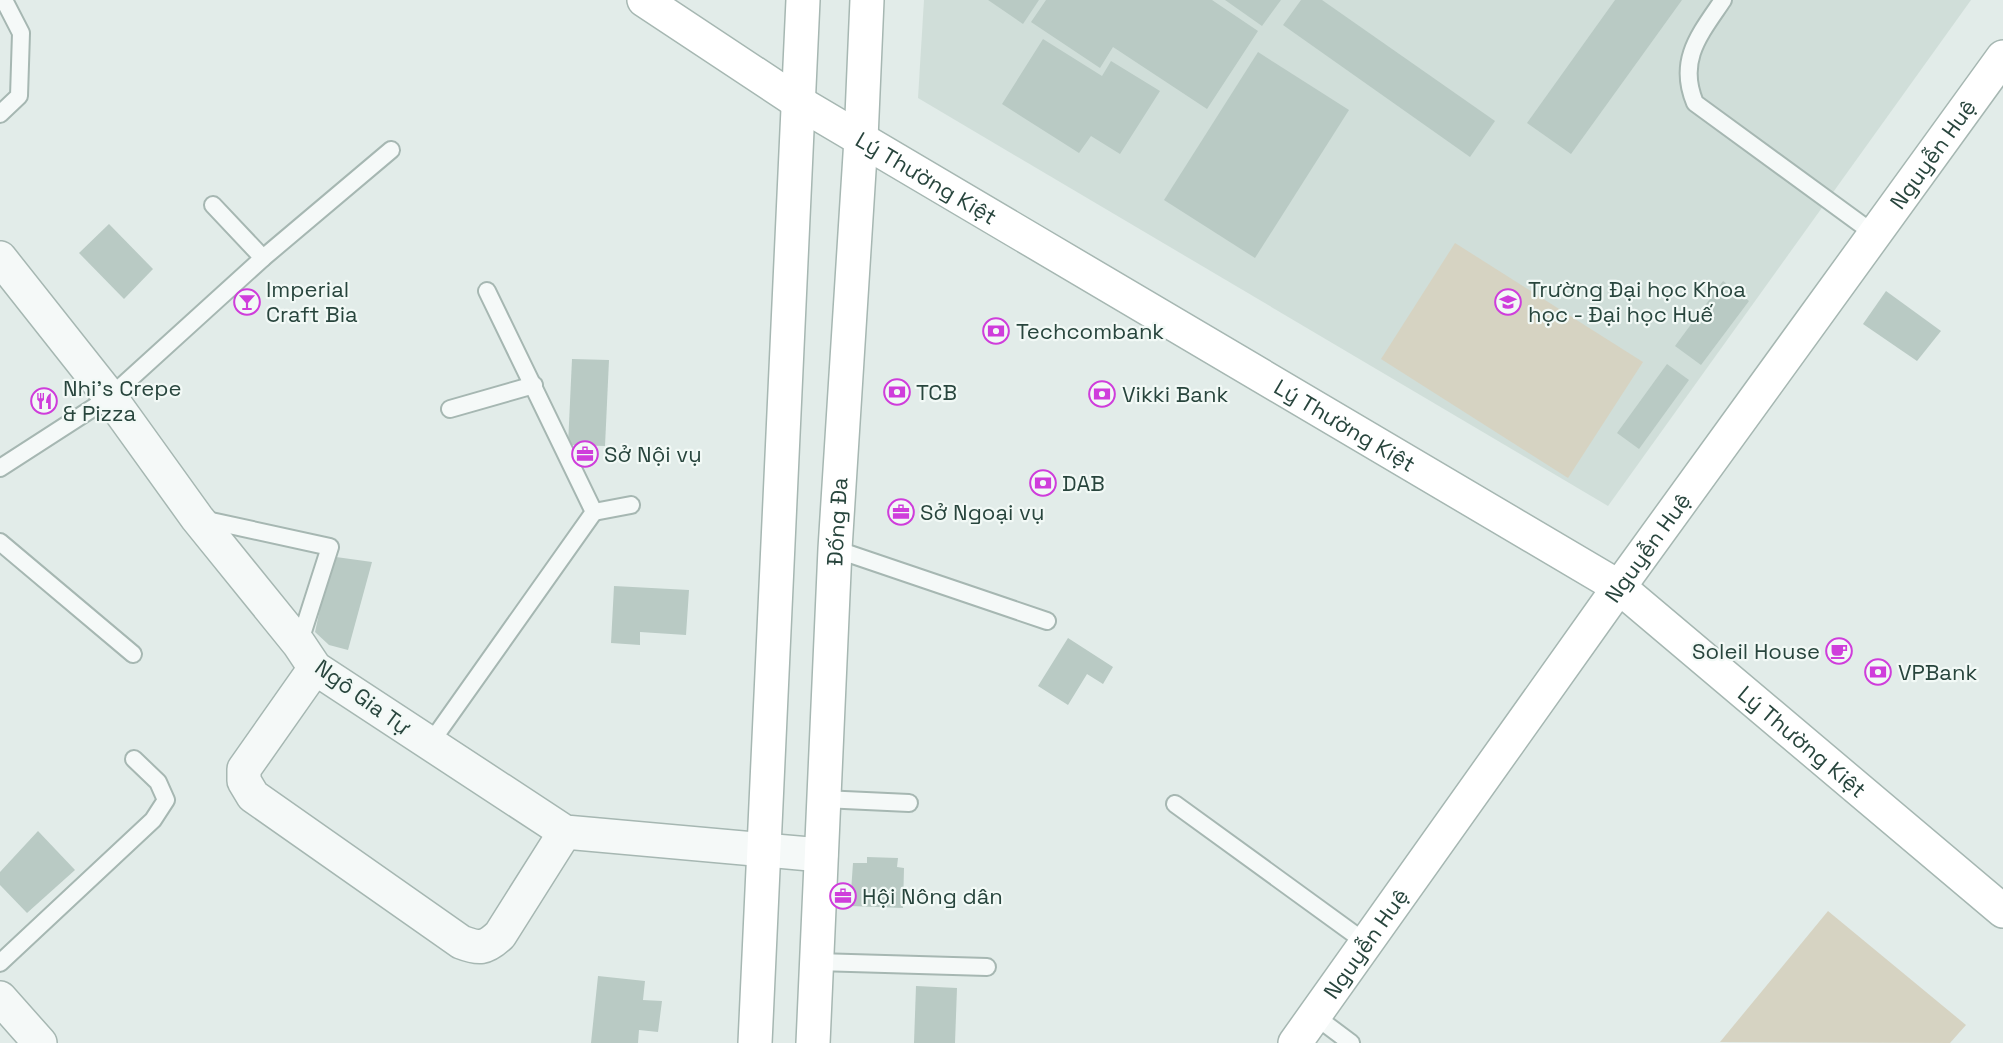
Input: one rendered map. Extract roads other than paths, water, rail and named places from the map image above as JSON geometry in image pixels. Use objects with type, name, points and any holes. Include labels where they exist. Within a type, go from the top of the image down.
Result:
[{"type":"street","name":"Lý Thường Kiệt","points":[[644,0],[798,102],[1619,587],[2003,911]]},
{"type":"street","points":[[755,1043],[766,850],[803,0]]},
{"type":"street","name":"Đống Đa","points":[[813,1043],[835,549],[861,139],[867,0]]},
{"type":"street","name":"Nguyễn Huệ","points":[[1295,1043],[1873,233],[2003,57]]},
{"type":"street","name":"Ngô Gia Tự","points":[[0,258],[110,397],[197,518],[307,656],[429,745],[565,832],[821,855]]},
{"type":"street","points":[[307,656],[244,769],[244,781],[253,796],[460,942],[478,949],[489,945],[500,935],[565,832]]},
{"type":"street","points":[[0,998],[40,1043]]},
{"type":"lane","points":[[0,114],[19,96],[21,33],[4,0]]},
{"type":"lane","points":[[1723,0],[1698,36],[1689,65],[1688,85],[1695,103],[1873,233]]},
{"type":"lane","points":[[0,468],[110,397],[263,258],[391,150]]},
{"type":"lane","points":[[213,205],[263,258]]},
{"type":"lane","points":[[487,291],[594,512]]},
{"type":"lane","points":[[450,409],[534,385]]},
{"type":"lane","points":[[429,745],[594,512],[631,505]]},
{"type":"lane","points":[[197,518],[330,547],[307,656]]},
{"type":"lane","points":[[0,542],[133,654]]},
{"type":"lane","points":[[835,549],[1047,621]]},
{"type":"lane","points":[[0,963],[153,820],[166,800],[158,783],[134,759]]},
{"type":"lane","points":[[823,799],[909,803]]},
{"type":"lane","points":[[1175,804],[1365,942]]},
{"type":"lane","points":[[817,962],[987,967]]},
{"type":"lane","points":[[1315,1016],[1351,1043]]},
{"type":"place","name":"Imperial Craft Bia","points":[[247,302]]},
{"type":"place","name":"Trường Đại học Khoa học - Đại học Huế","points":[[1508,302]]},
{"type":"place","name":"Techcombank","points":[[996,331]]},
{"type":"place","name":"TCB","points":[[897,392]]},
{"type":"place","name":"Vikki Bank","points":[[1102,394]]},
{"type":"place","name":"Nhi's Crepe & Pizza","points":[[44,401]]},
{"type":"place","name":"Sở Nội vụ","points":[[585,454]]},
{"type":"place","name":"DAB","points":[[1043,483]]},
{"type":"place","name":"Sở Ngoại vụ","points":[[901,512]]},
{"type":"place","name":"Soleil House","points":[[1839,651]]},
{"type":"place","name":"VPBank","points":[[1878,672]]},
{"type":"place","name":"Hội Nông dân","points":[[843,896]]}]
